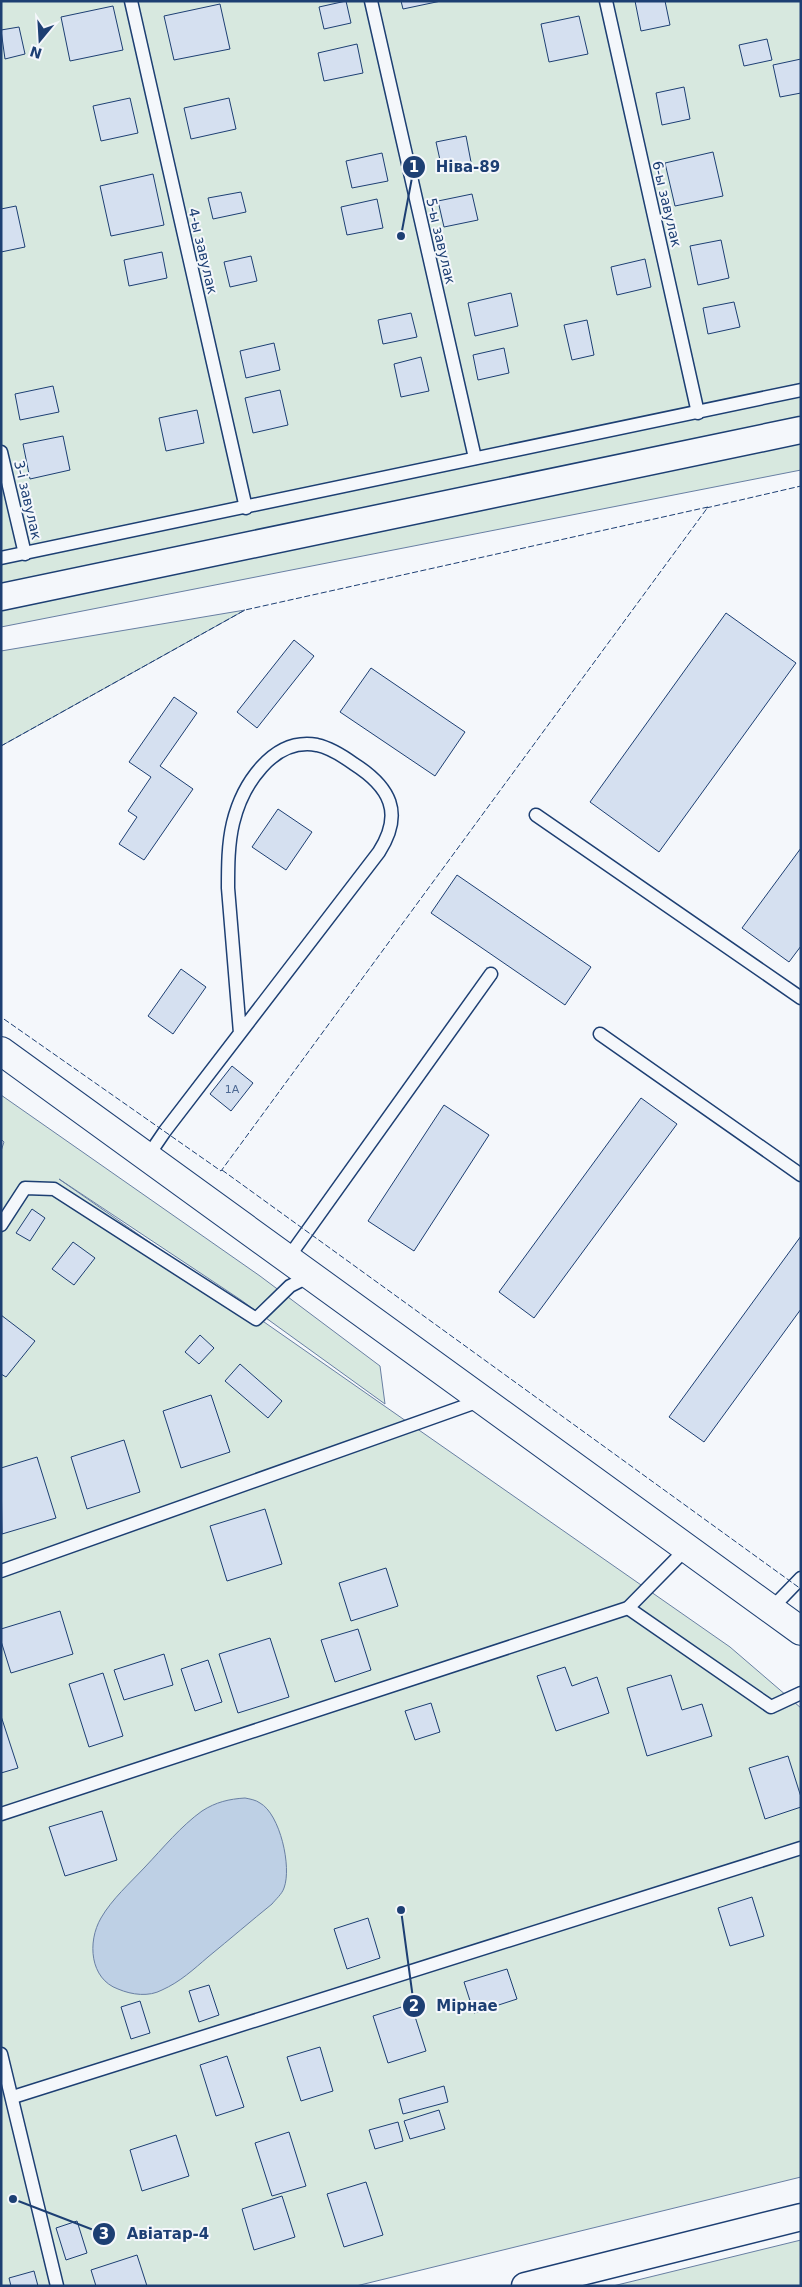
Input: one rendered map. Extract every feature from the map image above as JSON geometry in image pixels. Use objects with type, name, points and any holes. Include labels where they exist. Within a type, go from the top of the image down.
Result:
[{"type":"street","points":[[1,597],[801,430]]},
{"type":"street","points":[[1,1051],[801,1631]]},
{"type":"street","points":[[525,2286],[801,2217]]},
{"type":"lane","name":"4-ы завулак","points":[[131,1],[246,508]]},
{"type":"lane","name":"5-ы завулак","points":[[371,1],[475,458]]},
{"type":"lane","name":"6-ы завулак","points":[[606,1],[698,413]]},
{"type":"lane","points":[[1,558],[801,390]]},
{"type":"lane","name":"3-і завулак","points":[[1,452],[25,554]]},
{"type":"lane","points":[[148,1156],[380,852],[387,840],[392,826],[393,811],[380,783],[340,754],[318,746],[296,745],[273,756],[254,778],[235,817],[230,838],[228,871],[240,1033]]},
{"type":"lane","points":[[536,815],[801,998]]},
{"type":"lane","points":[[288,1258],[491,974]]},
{"type":"lane","points":[[600,1034],[801,1175]]},
{"type":"lane","points":[[1,1226],[25,1188],[54,1189],[256,1319],[290,1286],[312,1275]]},
{"type":"lane","points":[[1,1572],[483,1399]]},
{"type":"lane","points":[[1,1814],[628,1608],[687,1548]]},
{"type":"lane","points":[[771,1609],[801,1578]]},
{"type":"lane","points":[[628,1608],[771,1707],[801,1693]]},
{"type":"lane","points":[[12,2097],[801,1848]]},
{"type":"lane","points":[[1,2054],[57,2286]]},
{"type":"shaded area","points":[[1,1],[801,1],[801,470],[1,627]]},
{"type":"shaded area","points":[[245,610],[1,746],[1,651]]},
{"type":"shaded area","points":[[1,1095],[260,1276],[380,1366],[385,1404],[241,1300],[59,1179],[730,1647],[801,1708],[801,2177],[356,2286],[1,2286],[1,1151],[4,1142],[1,1139]]},
{"type":"shaded area","points":[[801,2240],[801,2286],[613,2286]]},
{"type":"water","points":[[245,1798],[257,1801],[267,1809],[278,1829],[286,1867],[284,1888],[280,1894],[272,1904],[192,1971],[169,1987],[152,1994],[135,1994],[123,1991],[109,1984],[97,1968],[93,1948],[97,1928],[110,1904],[194,1817],[218,1803]]},
{"type":"building","points":[[346,1],[351,23],[324,29],[319,7]]},
{"type":"building","points":[[401,1],[441,1],[403,9]]},
{"type":"building","points":[[635,1],[665,1],[670,25],[641,31]]},
{"type":"building","points":[[220,4],[230,49],[174,60],[164,16]]},
{"type":"building","points":[[113,6],[123,50],[70,61],[61,17]]},
{"type":"building","points":[[579,16],[588,54],[549,62],[541,24]]},
{"type":"building","points":[[19,27],[25,54],[5,59],[1,30]]},
{"type":"building","points":[[767,39],[772,60],[744,66],[739,45]]},
{"type":"building","points":[[357,44],[363,73],[324,81],[318,53]]},
{"type":"building","points":[[801,59],[801,93],[780,97],[773,65]]},
{"type":"building","points":[[684,87],[690,119],[662,125],[656,93]]},
{"type":"building","points":[[130,98],[138,133],[101,141],[93,106]]},
{"type":"building","points":[[229,98],[236,129],[191,139],[184,108]]},
{"type":"building","points":[[466,136],[471,162],[442,169],[436,142]]},
{"type":"building","points":[[713,152],[723,196],[675,206],[665,163]]},
{"type":"building","points":[[382,153],[388,181],[352,188],[346,161]]},
{"type":"building","points":[[153,174],[164,225],[111,236],[100,186]]},
{"type":"building","points":[[241,192],[246,212],[213,219],[208,198]]},
{"type":"building","points":[[472,194],[478,220],[444,227],[438,201]]},
{"type":"building","points":[[377,199],[383,228],[347,235],[341,207]]},
{"type":"building","points":[[16,206],[25,247],[1,252],[1,209]]},
{"type":"building","points":[[721,240],[729,278],[698,285],[690,246]]},
{"type":"building","points":[[162,252],[167,278],[129,286],[124,260]]},
{"type":"building","points":[[251,256],[257,281],[230,287],[224,262]]},
{"type":"building","points":[[645,259],[651,287],[617,295],[611,267]]},
{"type":"building","points":[[511,293],[518,326],[475,336],[468,303]]},
{"type":"building","points":[[734,302],[740,327],[708,334],[703,308]]},
{"type":"building","points":[[411,313],[417,337],[383,344],[378,320]]},
{"type":"building","points":[[587,320],[594,355],[572,360],[564,325]]},
{"type":"building","points":[[274,343],[280,370],[246,378],[240,351]]},
{"type":"building","points":[[504,348],[509,373],[478,380],[473,355]]},
{"type":"building","points":[[421,357],[429,391],[401,397],[394,364]]},
{"type":"building","points":[[53,386],[59,412],[20,420],[15,394]]},
{"type":"building","points":[[280,390],[288,425],[253,433],[245,398]]},
{"type":"building","points":[[197,410],[204,443],[166,451],[159,418]]},
{"type":"building","points":[[63,436],[70,470],[30,479],[23,444]]},
{"type":"building","points":[[726,613],[796,663],[659,852],[590,802]]},
{"type":"building","points":[[294,640],[314,656],[257,728],[237,712]]},
{"type":"building","points":[[371,668],[465,732],[435,776],[340,712]]},
{"type":"building","points":[[174,697],[197,713],[160,766],[193,789],[144,860],[119,844],[137,817],[128,811],[151,777],[129,762]]},
{"type":"building","points":[[278,809],[312,832],[286,870],[252,847]]},
{"type":"building","points":[[801,848],[801,946],[789,962],[742,928]]},
{"type":"building","points":[[457,875],[591,967],[565,1005],[431,913]]},
{"type":"building","points":[[181,969],[206,987],[173,1034],[148,1016]]},
{"type":"building","points":[[232,1066],[253,1083],[231,1111],[210,1094]]},
{"type":"building","points":[[641,1098],[677,1124],[534,1318],[499,1292]]},
{"type":"building","points":[[444,1105],[489,1135],[414,1251],[368,1221]]},
{"type":"building","points":[[32,1209],[45,1218],[30,1241],[16,1233]]},
{"type":"building","points":[[801,1236],[801,1309],[704,1442],[669,1417]]},
{"type":"building","points":[[73,1242],[95,1258],[74,1285],[52,1269]]},
{"type":"building","points":[[1,1315],[35,1341],[6,1377],[1,1374]]},
{"type":"building","points":[[200,1335],[214,1348],[199,1364],[185,1352]]},
{"type":"building","points":[[240,1364],[282,1401],[268,1418],[225,1381]]},
{"type":"building","points":[[211,1395],[230,1452],[181,1468],[163,1411]]},
{"type":"building","points":[[124,1440],[140,1492],[87,1509],[71,1457]]},
{"type":"building","points":[[37,1457],[56,1518],[2,1534],[1,1468]]},
{"type":"building","points":[[265,1509],[282,1564],[227,1581],[210,1526]]},
{"type":"building","points":[[386,1568],[398,1606],[351,1621],[339,1583]]},
{"type":"building","points":[[60,1611],[73,1654],[11,1673],[1,1641],[1,1629]]},
{"type":"building","points":[[358,1629],[371,1670],[335,1682],[321,1640]]},
{"type":"building","points":[[270,1638],[289,1697],[238,1713],[219,1654]]},
{"type":"building","points":[[164,1654],[173,1685],[124,1700],[114,1670]]},
{"type":"building","points":[[208,1660],[222,1702],[195,1711],[181,1669]]},
{"type":"building","points":[[565,1667],[572,1686],[597,1677],[609,1713],[556,1731],[537,1676]]},
{"type":"building","points":[[103,1673],[123,1736],[89,1747],[69,1684]]},
{"type":"building","points":[[671,1675],[682,1710],[702,1704],[712,1736],[647,1756],[627,1688]]},
{"type":"building","points":[[431,1703],[440,1732],[415,1740],[405,1711]]},
{"type":"building","points":[[1,1716],[18,1768],[1,1773]]},
{"type":"building","points":[[788,1756],[801,1797],[801,1807],[765,1819],[749,1768]]},
{"type":"building","points":[[102,1811],[117,1860],[65,1876],[49,1827]]},
{"type":"building","points":[[752,1897],[764,1936],[730,1946],[718,1908]]},
{"type":"building","points":[[368,1918],[380,1958],[347,1969],[334,1929]]},
{"type":"building","points":[[507,1969],[517,1999],[474,2013],[464,1982]]},
{"type":"building","points":[[209,1985],[219,2015],[199,2022],[189,1991]]},
{"type":"building","points":[[140,2001],[150,2033],[131,2039],[121,2007]]},
{"type":"building","points":[[411,2004],[426,2051],[388,2063],[373,2016]]},
{"type":"building","points":[[320,2047],[333,2091],[301,2101],[287,2057]]},
{"type":"building","points":[[227,2056],[244,2107],[216,2116],[200,2065]]},
{"type":"building","points":[[444,2086],[448,2102],[403,2114],[399,2099]]},
{"type":"building","points":[[439,2110],[445,2129],[410,2139],[404,2121]]},
{"type":"building","points":[[398,2122],[403,2141],[375,2149],[369,2130]]},
{"type":"building","points":[[289,2132],[306,2186],[272,2196],[255,2143]]},
{"type":"building","points":[[176,2135],[189,2176],[142,2191],[130,2150]]},
{"type":"building","points":[[366,2182],[383,2235],[344,2247],[327,2194]]},
{"type":"building","points":[[282,2196],[295,2237],[254,2250],[242,2209]]},
{"type":"building","points":[[77,2221],[87,2253],[66,2260],[56,2228]]},
{"type":"building","points":[[137,2255],[147,2286],[96,2286],[91,2270]]},
{"type":"building","points":[[34,2271],[38,2286],[11,2286],[9,2278]]},
{"type":"fence","points":[[706,508],[801,486]]},
{"type":"fence","points":[[1,746],[245,610],[708,507],[221,1171],[1,1017]]},
{"type":"fence","points":[[222,1170],[801,1589]]},
{"type":"place","name":"Ніва-89","points":[[401,236]]},
{"type":"place","name":"Мірнае","points":[[401,1910]]},
{"type":"place","name":"Авіатар-4","points":[[13,2199]]}]
